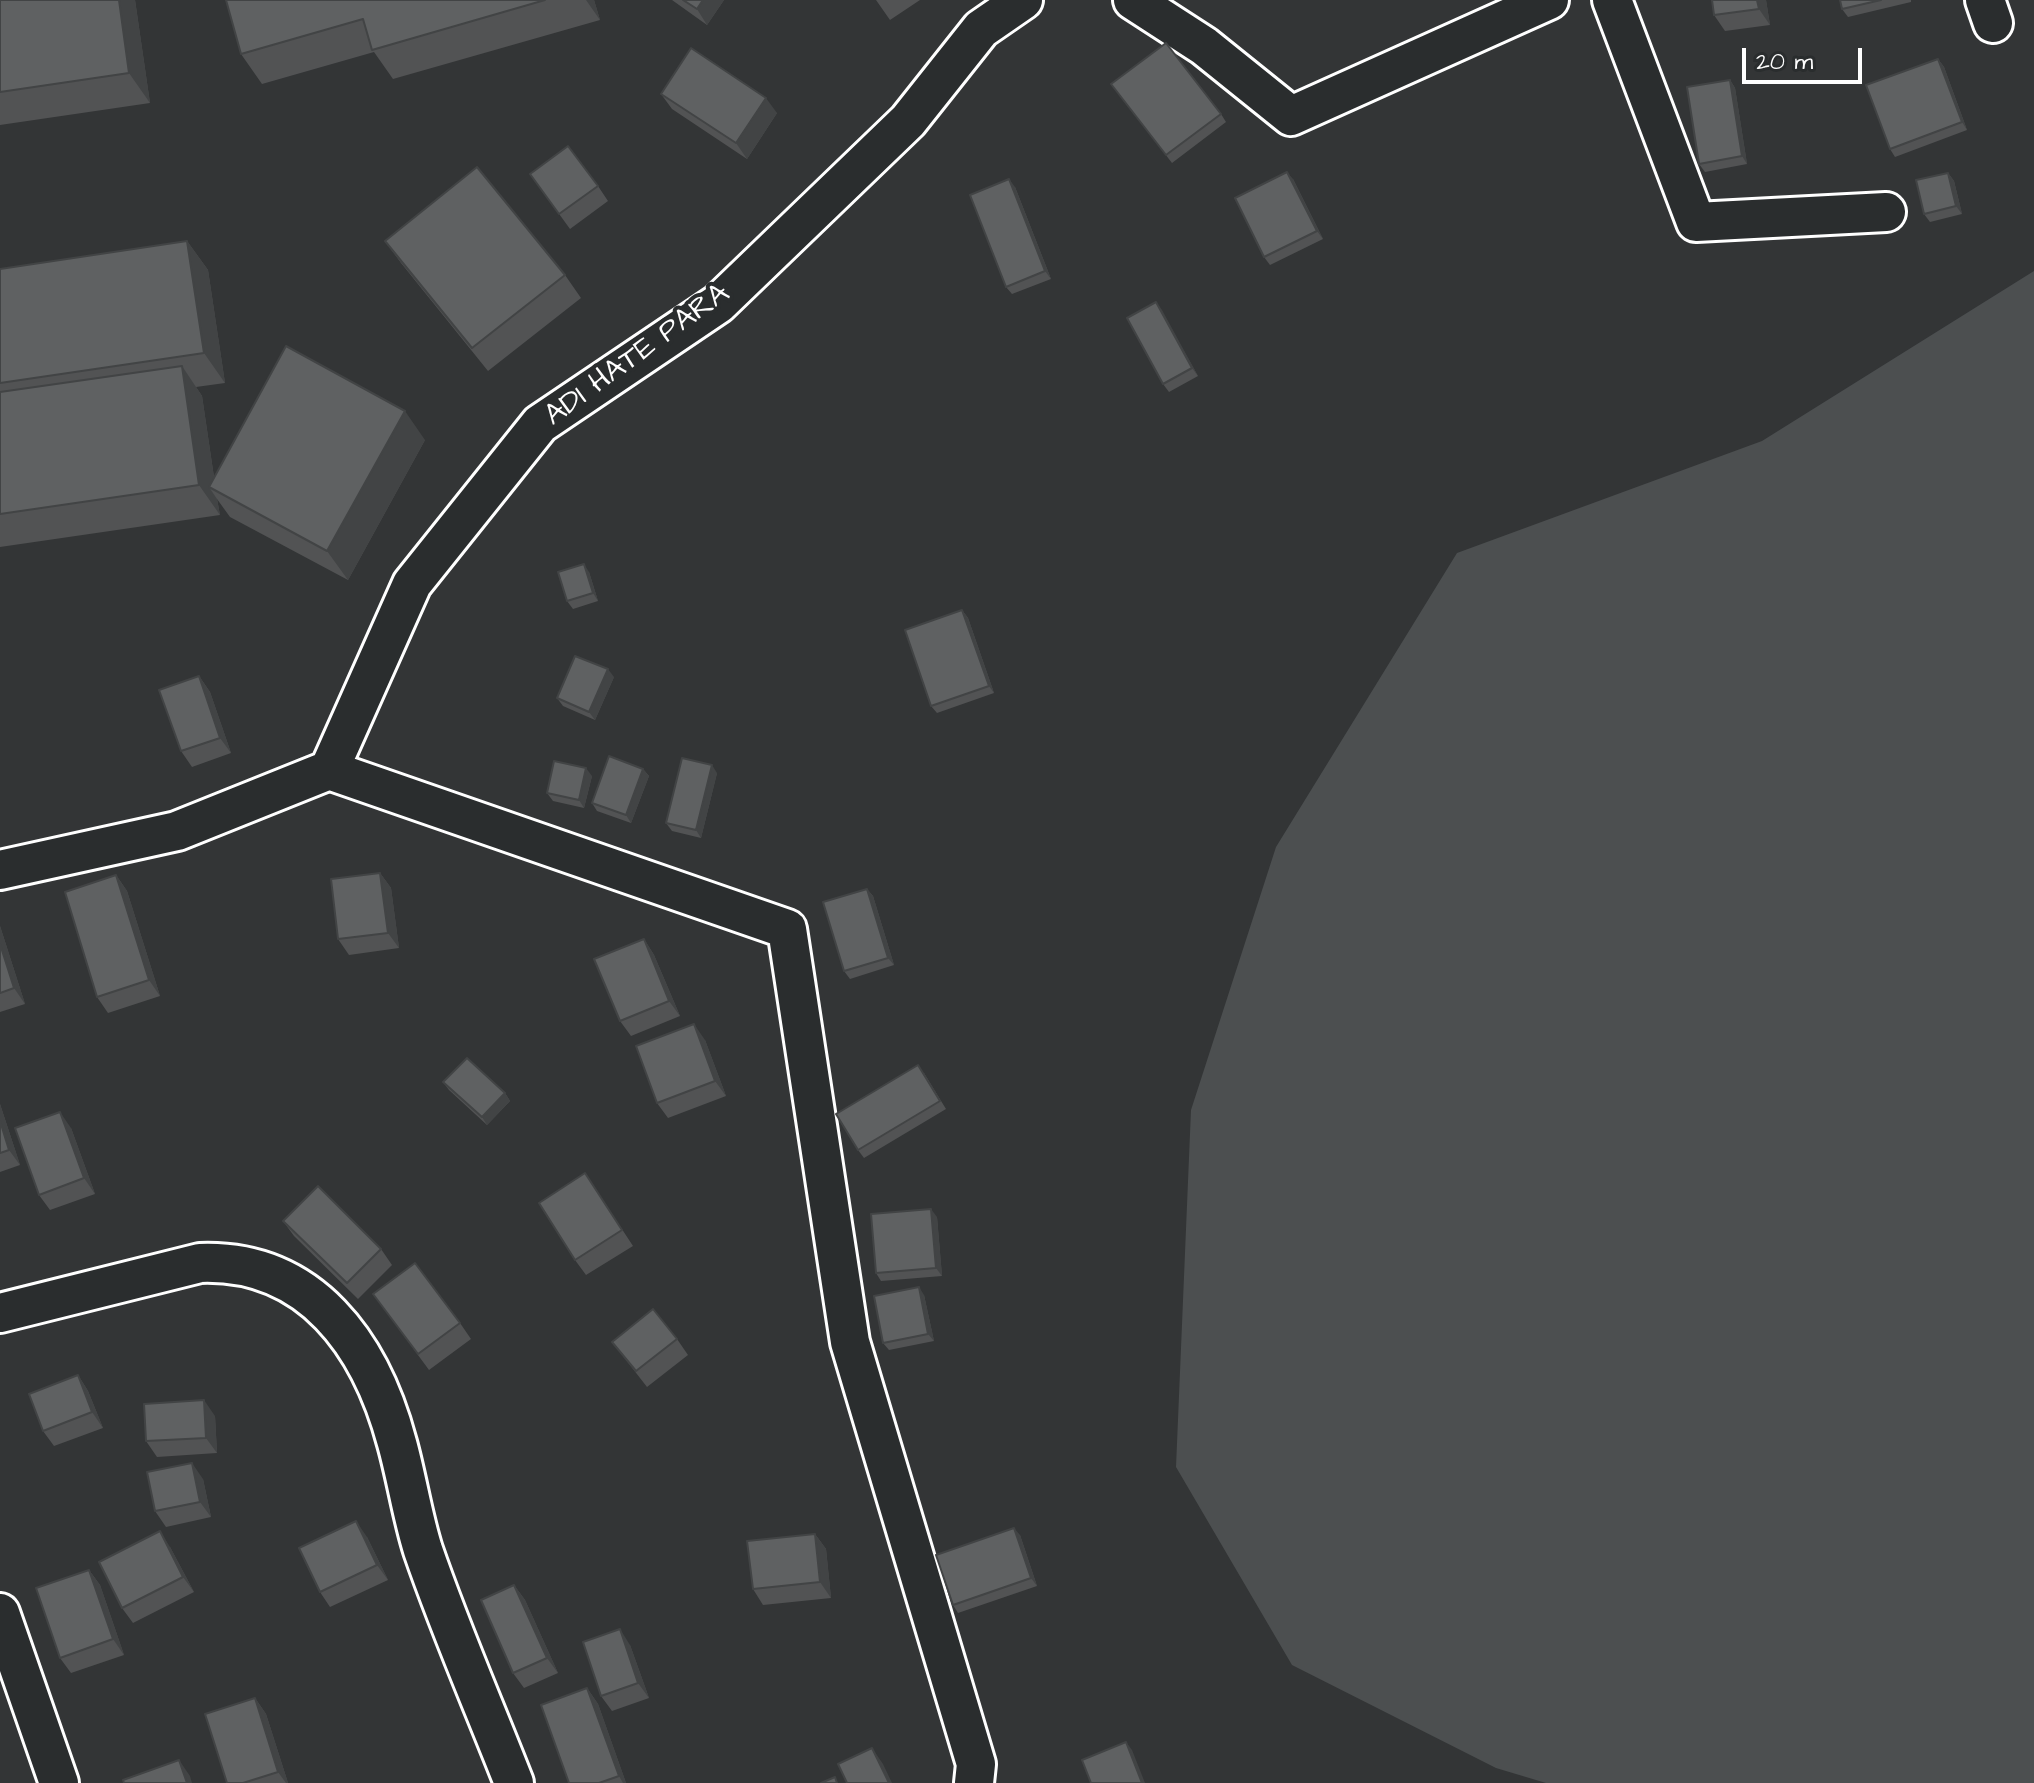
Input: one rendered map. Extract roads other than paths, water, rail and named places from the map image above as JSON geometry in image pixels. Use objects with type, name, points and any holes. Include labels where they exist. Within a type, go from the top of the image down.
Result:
[{"type":"street","name":"ADI HATE PARA","points":[[329,770],[412,584],[540,424],[718,304],[908,121],[981,29],[1023,0]]},
{"type":"street","points":[[1133,0],[1204,46],[1291,116],[1549,0]]},
{"type":"street","points":[[1612,0],[1696,222],[1886,212]]},
{"type":"street","points":[[0,870],[177,831],[329,770],[787,929],[850,1342],[976,1764],[974,1783]]},
{"type":"street","points":[[0,1313],[200,1263],[230,1263],[270,1272],[292,1283],[335,1318],[353,1342],[380,1393],[397,1443],[424,1554],[514,1783]]},
{"type":"street","points":[[0,1613],[59,1783]]}]
